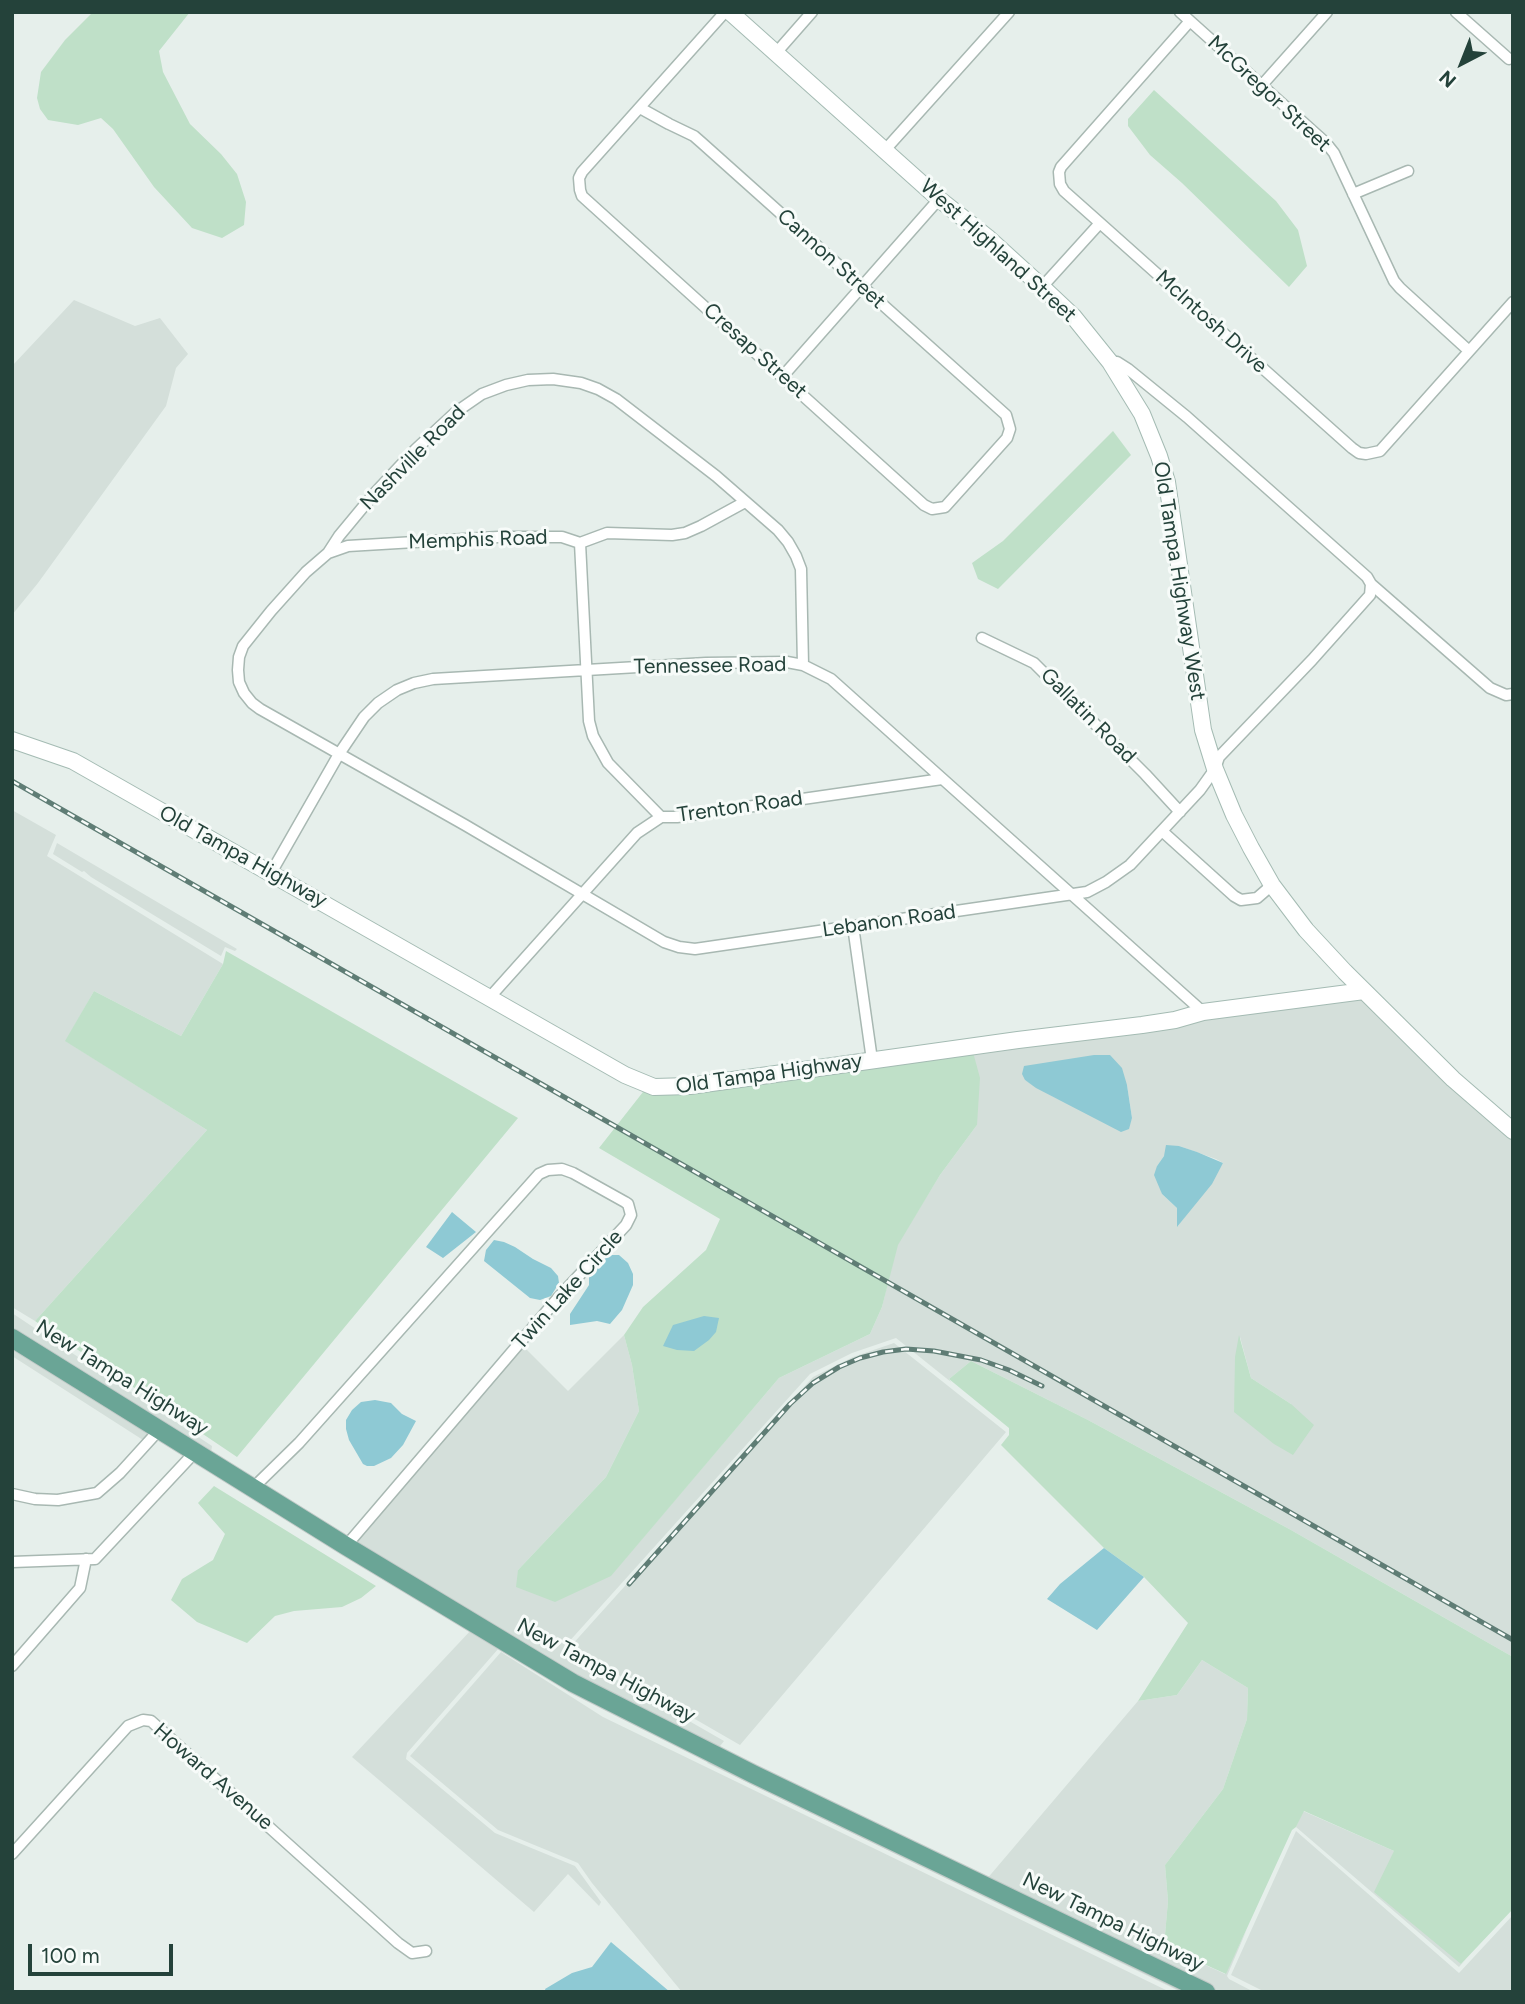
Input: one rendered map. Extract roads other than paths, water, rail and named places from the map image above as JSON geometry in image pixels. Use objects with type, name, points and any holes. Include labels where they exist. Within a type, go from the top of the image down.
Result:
[{"type":"main road","name":"West Highland Street","points":[[727,12],[1042,287],[1073,316],[1110,362]]},
{"type":"main road","name":"Old Tampa Highway West","points":[[1110,362],[1142,414],[1167,482],[1203,730],[1215,769],[1234,815],[1272,885],[1306,930],[1364,991]]},
{"type":"main road","name":"Old Tampa Highway","points":[[12,740],[73,761],[625,1075],[654,1087],[690,1087],[1142,1025],[1203,1012],[1364,991]]},
{"type":"main road","points":[[1364,991],[1453,1079],[1513,1131]]},
{"type":"main road","name":"New Tampa Highway","points":[[12,1338],[523,1654],[635,1716],[1206,1992]]},
{"type":"street","points":[[640,108],[727,12]]},
{"type":"street","points":[[776,53],[813,12]]},
{"type":"street","points":[[885,150],[1009,12]]},
{"type":"street","name":"McGregor Street","points":[[1181,12],[1326,143],[1334,153],[1394,281],[1468,350]]},
{"type":"street","points":[[1262,85],[1327,12]]},
{"type":"street","points":[[1456,12],[1508,59]]},
{"type":"street","name":"McIntosh Drive","points":[[1190,21],[1061,167],[1060,184],[1064,191],[1352,449],[1359,453],[1380,451],[1513,302]]},
{"type":"street","name":"Cresap Street","points":[[640,108],[582,172],[579,184],[582,196],[924,505],[939,509]]},
{"type":"street","name":"Cannon Street","points":[[640,108],[694,136],[1006,415],[1010,425],[1007,438],[945,507],[939,509]]},
{"type":"street","points":[[1353,194],[1408,171]]},
{"type":"street","points":[[783,376],[939,199]]},
{"type":"street","points":[[1042,287],[1100,223]]},
{"type":"street","name":"West Highland Street","points":[[1110,362],[1117,362],[1128,369],[1179,410],[1490,688],[1506,695],[1513,694]]},
{"type":"street","name":"Nashville Road","points":[[339,754],[252,703],[239,682],[239,657],[243,646],[306,572],[328,553],[373,495],[416,449],[456,412],[482,394],[528,380],[553,379],[581,383],[615,398],[716,476],[778,530],[796,556],[801,569],[803,665]]},
{"type":"street","name":"Memphis Road","points":[[328,553],[348,546],[498,537],[562,537],[580,543],[607,533],[685,533],[745,502]]},
{"type":"street","points":[[580,543],[589,721],[608,763],[661,817]]},
{"type":"street","name":"Lebanon Road","points":[[339,754],[664,942],[679,947],[695,949],[1072,895],[1087,892],[1122,872],[1162,831],[1200,790],[1215,769],[1219,757],[1363,604],[1370,595],[1371,584]]},
{"type":"street","name":"Gallatin Road","points":[[982,638],[1034,663],[1180,812]]},
{"type":"street","name":"Tennessee Road","points":[[271,873],[351,734],[378,703],[397,690],[414,683],[433,679],[587,670],[787,662],[803,665],[831,679],[1203,1012]]},
{"type":"street","name":"Trenton Road","points":[[490,997],[636,833],[661,817],[677,817],[942,779]]},
{"type":"street","points":[[1162,831],[1234,897],[1241,900],[1257,898],[1272,885]]},
{"type":"street","points":[[853,926],[872,1060]]},
{"type":"street","name":"Twin Lake Circle","points":[[254,1488],[299,1443],[539,1174],[562,1169],[628,1204],[631,1215],[626,1225],[558,1298],[346,1546]]},
{"type":"street","points":[[12,1494],[58,1500],[97,1493],[120,1473],[160,1429]]},
{"type":"street","points":[[12,1562],[95,1559],[196,1451]]},
{"type":"street","points":[[12,1666],[80,1588],[86,1559]]},
{"type":"street","name":"Howard Avenue","points":[[12,1854],[128,1726],[143,1720],[151,1721],[398,1943],[412,1953],[426,1951]]},
{"type":"water","points":[[1110,1055],[1122,1068],[1132,1118],[1129,1129],[1121,1132],[1036,1088],[1025,1080],[1022,1074],[1024,1066]]},
{"type":"water","points":[[1166,1145],[1179,1146],[1223,1163],[1212,1184],[1177,1227],[1177,1208],[1162,1194],[1154,1175],[1164,1156]]},
{"type":"water","points":[[452,1212],[476,1232],[443,1258],[426,1247]]},
{"type":"water","points":[[494,1240],[515,1247],[551,1268],[558,1276],[559,1283],[551,1296],[540,1300],[530,1298],[484,1261],[486,1250]]},
{"type":"water","points":[[609,1255],[619,1255],[628,1263],[633,1274],[633,1285],[622,1310],[610,1324],[597,1321],[570,1325],[570,1314],[589,1285],[589,1272]]},
{"type":"water","points":[[704,1316],[719,1318],[716,1332],[694,1351],[663,1346],[673,1325]]},
{"type":"water","points":[[375,1400],[391,1403],[402,1414],[416,1421],[403,1445],[391,1458],[374,1466],[367,1466],[363,1464],[349,1440],[346,1420],[361,1402]]},
{"type":"water","points":[[1104,1548],[1144,1577],[1097,1630],[1047,1599],[1060,1584]]},
{"type":"water","points":[[611,1942],[670,1992],[546,1992],[545,1989],[572,1973],[592,1967]]},
{"type":"railway","points":[[12,781],[1513,1640]]},
{"type":"railway","points":[[629,1584],[790,1404],[813,1383],[839,1367],[883,1352],[906,1349],[934,1351],[981,1360],[1042,1386]]}]
